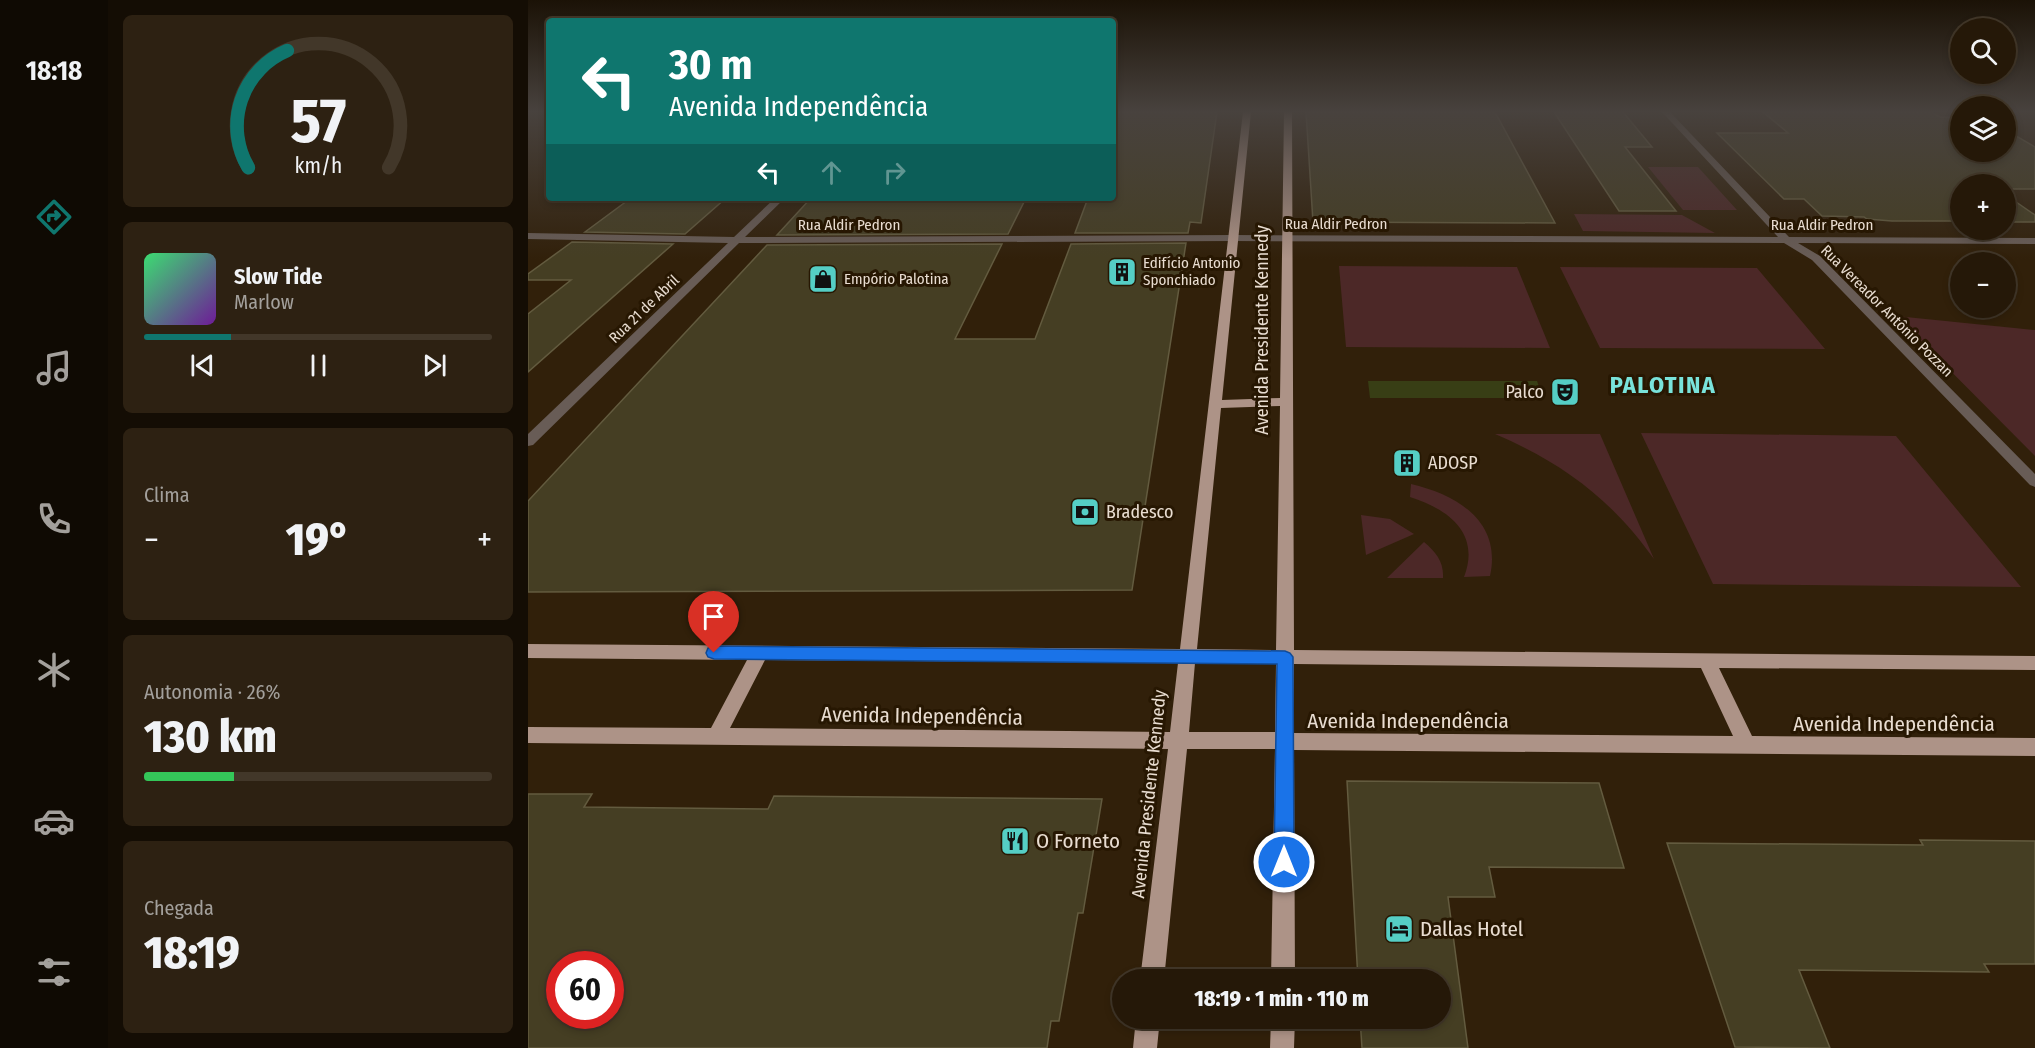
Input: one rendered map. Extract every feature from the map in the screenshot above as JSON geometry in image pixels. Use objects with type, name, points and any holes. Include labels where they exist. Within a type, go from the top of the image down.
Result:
[{"type":"main road","name":"Avenida Presidente Kennedy","points":[[1153,969],[1242,161]]},
{"type":"main road","name":"Avenida Presidente Kennedy","points":[[1283,969],[1288,161]]},
{"type":"main road","points":[[1216,404],[1286,402]]},
{"type":"main road","points":[[528,651],[2035,663]]},
{"type":"main road","points":[[716,737],[760,653]]},
{"type":"main road","points":[[1706,660],[1747,746]]},
{"type":"main road","name":"Avenida Independência","points":[[528,735],[1283,743],[2035,747]]},
{"type":"main road","points":[[1145,1048],[1147,1029]]},
{"type":"main road","points":[[1282,1048],[1283,1029]]},
{"type":"street","name":"Rua Vereador Antônio Pozzan","points":[[1712,161],[1786,240],[1816,258],[2035,482]]},
{"type":"street","name":"Rua 21 de Abril","points":[[528,442],[777,201]]},
{"type":"street","name":"Rua Aldir Pedron","points":[[528,236],[736,240],[1287,238],[2035,241]]},
{"type":"shaded area","points":[[1648,167],[1698,167],[1737,210],[1683,210]]},
{"type":"shaded area","points":[[1574,214],[1682,215],[1715,233],[1583,231]]},
{"type":"shaded area","points":[[1339,266],[1517,267],[1550,348],[1346,347]]},
{"type":"shaded area","points":[[1560,267],[1757,268],[1825,349],[1600,348]]},
{"type":"shaded area","points":[[1896,316],[2035,330],[2035,456]]},
{"type":"shaded area","points":[[1368,381],[1537,381],[1543,398],[1370,398]]},
{"type":"shaded area","points":[[1641,433],[1896,436],[2021,587],[1713,584]]},
{"type":"shaded area","points":[[1495,434],[1600,434],[1654,559],[1621,518],[1584,485],[1542,457]]},
{"type":"shaded area","points":[[1411,484],[1445,495],[1473,514],[1483,526],[1489,540],[1492,557],[1490,576],[1464,577],[1468,548],[1458,525],[1437,508],[1410,497]]},
{"type":"shaded area","points":[[1361,515],[1390,519],[1414,534],[1366,555]]},
{"type":"shaded area","points":[[1424,542],[1438,558],[1443,578],[1387,578]]},
{"type":"building","points":[[1116,161],[1210,161],[1201,223],[1190,222],[1188,233],[1075,233],[1087,201],[1116,201]]},
{"type":"building","points":[[1309,161],[1521,161],[1555,223],[1313,222]]},
{"type":"building","points":[[1586,161],[1636,161],[1676,211],[1619,211]]},
{"type":"building","points":[[1745,161],[2035,161],[2035,189],[2016,189],[2016,174],[1950,174],[1950,221],[1892,221],[1864,217],[1822,216],[1804,199],[1784,199]]},
{"type":"building","points":[[627,201],[723,201],[685,234],[585,232]]},
{"type":"building","points":[[808,201],[1024,201],[1008,234],[777,235]]},
{"type":"building","points":[[2016,202],[2035,215],[2035,222],[2016,222]]},
{"type":"building","points":[[572,242],[673,244],[528,372],[528,314],[571,280],[528,280],[528,274]]},
{"type":"building","points":[[1186,243],[1132,590],[528,592],[528,501],[767,245],[1002,244],[955,339],[1035,339],[1071,244]]},
{"type":"building","points":[[1347,781],[1599,783],[1624,868],[1489,867],[1495,897],[1448,897],[1468,1048],[1362,1048],[1361,1029],[1451,1029],[1451,969],[1357,969]]},
{"type":"building","points":[[528,794],[592,794],[584,807],[768,809],[774,796],[1102,799],[1083,913],[1078,913],[1059,1021],[1051,1021],[1047,1048],[528,1048]]},
{"type":"building","points":[[1920,840],[2035,841],[2035,964],[1984,964],[1989,972],[1799,970],[1830,1048],[1735,1047],[1667,843],[1923,845]]},
{"type":"place","name":"Edifício Antonio Sponchiado","points":[[1122,272]]},
{"type":"place","name":"Empório Palotina","points":[[823,279]]},
{"type":"place","name":"Palco","points":[[1565,392]]},
{"type":"place","name":"ADOSP","points":[[1407,463]]},
{"type":"place","name":"Bradesco","points":[[1085,512]]},
{"type":"place","name":"O Forneto","points":[[1015,841]]},
{"type":"place","name":"Dallas Hotel","points":[[1399,929]]},
{"type":"district","name":"PALOTINA","points":[[1663,385]]},
{"type":"route","points":[[714,653],[1285,657],[1284,862]]}]
